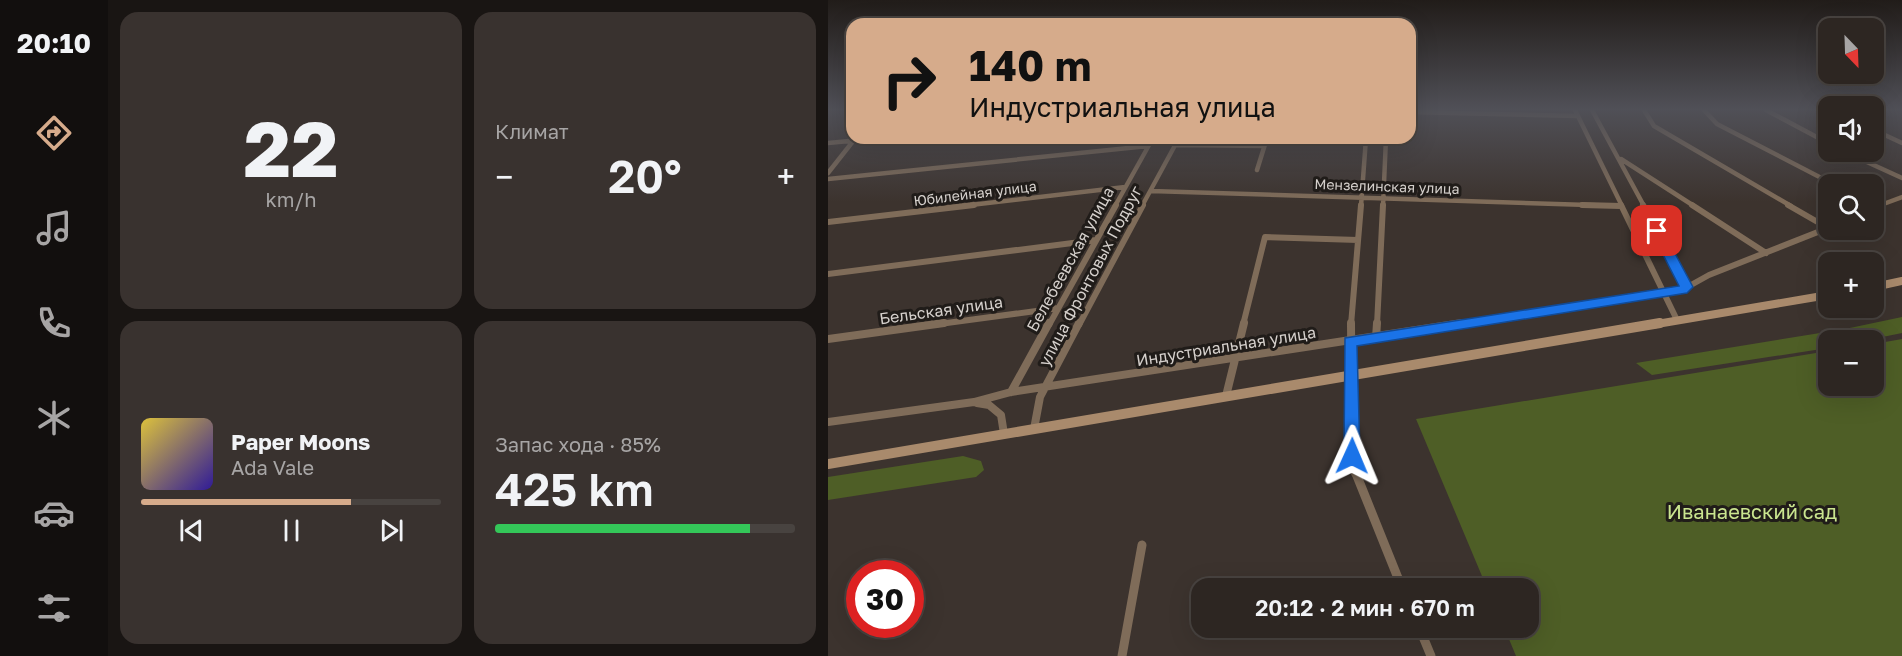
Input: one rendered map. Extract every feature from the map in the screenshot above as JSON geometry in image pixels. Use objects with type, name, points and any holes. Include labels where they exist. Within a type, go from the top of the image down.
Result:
[{"type":"street","points":[[828,143],[844,141]]},
{"type":"street","points":[[1590,141],[1665,292],[1677,321]]},
{"type":"street","points":[[1609,141],[1687,287]]},
{"type":"street","points":[[1679,141],[1818,222]]},
{"type":"street","points":[[1749,141],[1818,176]]},
{"type":"street","points":[[828,173],[850,144]]},
{"type":"street","points":[[1366,144],[1350,342],[1353,374],[1352,456],[1356,474],[1398,578]]},
{"type":"street","points":[[1376,338],[1386,144]]},
{"type":"street","points":[[1175,145],[1264,146],[1257,170]]},
{"type":"street","name":"улица Фронтовых Подруг","points":[[1034,429],[1040,397],[1175,145]]},
{"type":"street","points":[[828,179],[1148,146]]},
{"type":"street","name":"Белебеевская улица","points":[[1011,392],[1148,146]]},
{"type":"street","points":[[1619,158],[1766,253]]},
{"type":"street","points":[[1867,162],[1902,178]]},
{"type":"street","name":"Юбилейная улица","points":[[828,222],[1125,187]]},
{"type":"street","name":"Мензелинская улица","points":[[1151,191],[1622,206]]},
{"type":"street","points":[[1884,203],[1902,197]]},
{"type":"street","name":"Индустриальная улица","points":[[828,422],[974,402],[1011,392],[1235,357],[1350,342],[1665,292],[1687,287],[1818,232]]},
{"type":"street","points":[[1226,396],[1265,237],[1358,240]]},
{"type":"street","points":[[828,274],[1096,240]]},
{"type":"street","points":[[1884,285],[1902,281]]},
{"type":"street","points":[[828,464],[1818,296]]},
{"type":"street","name":"Бельская улица","points":[[828,339],[1058,308]]},
{"type":"street","points":[[974,402],[988,405],[1001,415],[1004,434]]},
{"type":"street","points":[[1122,656],[1142,545]]},
{"type":"street","points":[[1424,638],[1431,656]]},
{"type":"green space","points":[[1902,317],[1902,333],[1884,337],[1884,330],[1845,329]]},
{"type":"green space","points":[[1818,333],[1818,350],[1652,375],[1636,363]]},
{"type":"green space","name":"Иванаевский сад","points":[[1902,339],[1902,656],[1516,656],[1509,638],[1539,638],[1539,578],[1483,578],[1416,419],[1818,353],[1818,396],[1884,396],[1884,342]]},
{"type":"green space","points":[[963,456],[981,461],[984,470],[976,477],[828,500],[828,477]]},
{"type":"route","points":[[1352,456],[1353,374],[1350,342],[1682,290],[1687,287],[1657,231]]}]
